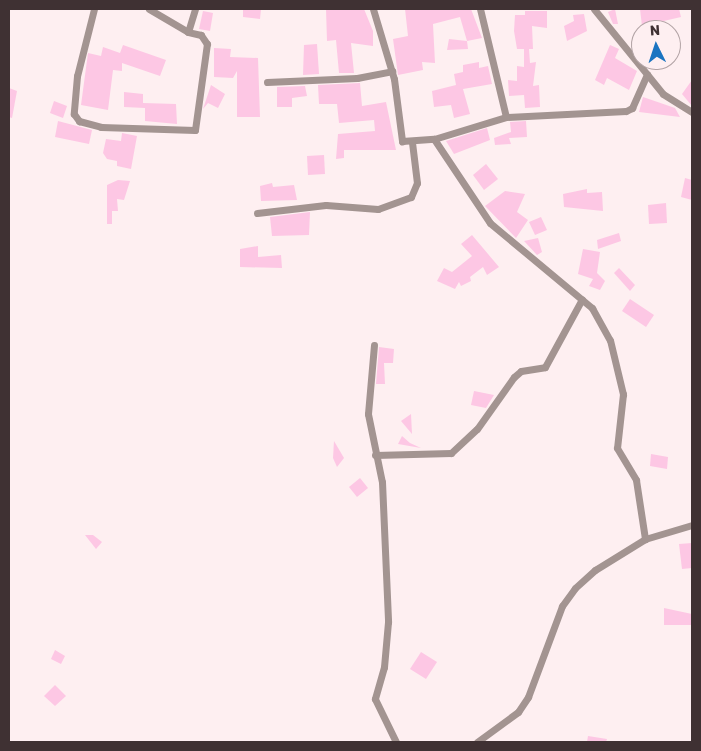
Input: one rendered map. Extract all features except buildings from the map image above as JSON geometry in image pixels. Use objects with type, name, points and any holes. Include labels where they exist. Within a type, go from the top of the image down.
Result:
[{"type":"street","points":[[94,9],[76,76],[74,114],[79,121],[101,127],[195,130],[207,44],[201,35],[188,32],[149,9]]},
{"type":"street","points":[[188,32],[195,9]]},
{"type":"street","points":[[373,9],[392,71],[402,141],[412,142],[434,139],[506,117],[626,111],[632,108],[647,74]]},
{"type":"street","points":[[480,9],[506,117]]},
{"type":"street","points":[[594,9],[662,94],[692,112]]},
{"type":"street","points":[[266,82],[357,78],[392,71]]},
{"type":"street","points":[[434,139],[493,227],[582,299],[597,317],[619,363],[624,411],[617,448],[636,480],[645,539]]},
{"type":"street","points":[[257,214],[326,205],[378,209],[411,197],[417,183],[412,142]]},
{"type":"street","points":[[375,455],[451,453],[477,428],[514,377],[521,371],[545,367],[582,299]]},
{"type":"street","points":[[374,345],[368,414],[383,488],[388,622],[384,667],[375,699],[396,742]]},
{"type":"street","points":[[477,742],[518,712],[528,697],[562,606],[575,588],[595,570],[645,539],[692,525]]}]
